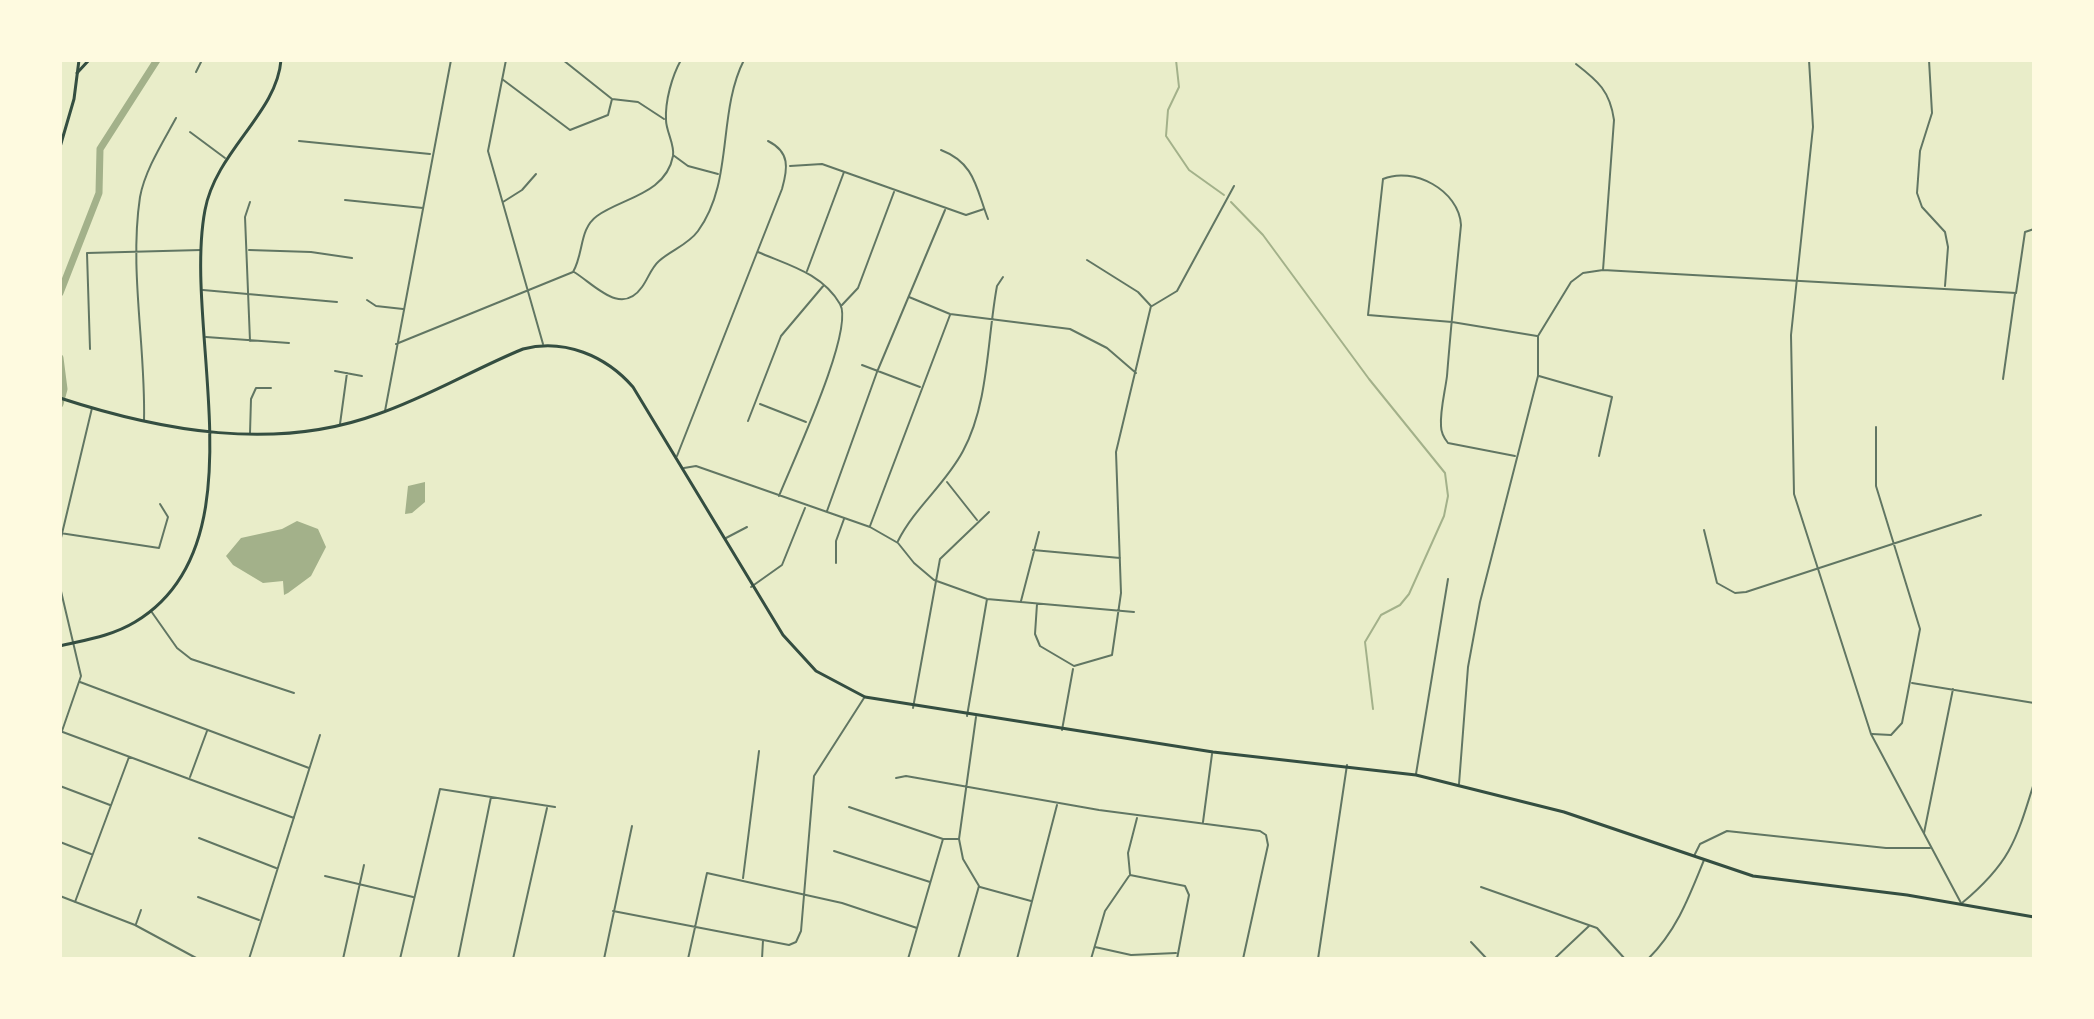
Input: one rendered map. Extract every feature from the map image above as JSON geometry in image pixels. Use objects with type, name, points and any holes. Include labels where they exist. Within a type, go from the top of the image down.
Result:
[{"type":"main road","points":[[60,147],[79,60]]},
{"type":"main road","points":[[77,73],[89,60]]},
{"type":"main road","points":[[60,646],[119,630],[151,611],[175,588],[195,550],[206,484],[209,431],[202,250],[206,205],[225,158],[272,93],[281,60]]},
{"type":"main road","points":[[63,399],[144,422],[209,431],[250,434],[341,426],[384,412],[502,358],[544,345],[564,346],[588,354],[626,379],[783,635],[810,666],[865,697],[913,708],[1213,752],[1416,775],[1564,812],[1766,879],[1961,904],[2034,917]]},
{"type":"street","points":[[196,72],[202,60]]},
{"type":"street","points":[[384,412],[451,60]]},
{"type":"street","points":[[506,60],[488,151],[544,345]]},
{"type":"street","points":[[563,60],[612,99],[638,102],[665,119]]},
{"type":"street","points":[[681,60],[673,75],[665,119],[673,155],[688,166],[720,174]]},
{"type":"street","points":[[573,272],[613,299],[633,295],[658,262],[697,232],[720,174],[731,91],[744,60]]},
{"type":"street","points":[[1809,60],[1813,127],[1791,335],[1792,476],[1797,509],[1871,734],[1961,904],[1992,878],[2015,844],[2034,783]]},
{"type":"street","points":[[1929,60],[1932,113],[1920,151],[1917,193],[1922,207],[1945,232],[1948,247],[1945,287]]},
{"type":"street","points":[[1576,64],[1601,83],[1613,109],[1603,270]]},
{"type":"street","points":[[502,78],[570,130],[608,115],[612,99]]},
{"type":"street","points":[[144,422],[138,252],[140,196],[157,152],[176,118]]},
{"type":"street","points":[[190,132],[225,158]]},
{"type":"street","points":[[299,141],[432,155]]},
{"type":"street","points":[[676,457],[758,252],[788,166],[782,152],[768,141]]},
{"type":"street","points":[[941,150],[967,164],[976,180],[988,219]]},
{"type":"street","points":[[396,344],[573,272],[580,259],[588,224],[598,215],[651,189],[673,155]]},
{"type":"street","points":[[788,166],[822,164],[966,215],[984,209]]},
{"type":"street","points":[[807,272],[845,171]]},
{"type":"street","points":[[502,202],[522,190],[536,174]]},
{"type":"street","points":[[1515,456],[1448,443],[1441,427],[1452,322],[1460,211],[1443,189],[1423,181],[1388,177],[1382,185],[1368,315],[1452,322],[1538,336]]},
{"type":"street","points":[[1037,604],[1036,640],[1047,651],[1074,666],[1112,655],[1120,611],[1116,452],[1151,306],[1177,291],[1234,186]]},
{"type":"street","points":[[841,305],[858,288],[895,190]]},
{"type":"street","points":[[345,200],[423,208]]},
{"type":"street","points":[[250,202],[245,217],[250,341]]},
{"type":"street","points":[[827,511],[877,372],[945,210]]},
{"type":"street","points":[[2003,379],[2025,232],[2034,229]]},
{"type":"street","points":[[90,349],[87,253],[202,250]]},
{"type":"street","points":[[248,251],[311,252],[352,258]]},
{"type":"street","points":[[758,252],[807,272],[825,285],[841,305],[844,318],[839,346],[778,497]]},
{"type":"street","points":[[1087,260],[1138,292],[1151,306]]},
{"type":"street","points":[[1459,785],[1472,646],[1515,456],[1538,376],[1538,336],[1571,282],[1583,273],[1603,270],[2016,293]]},
{"type":"street","points":[[898,543],[909,518],[946,482],[972,433],[997,286],[1003,277]]},
{"type":"street","points":[[748,421],[781,336],[825,285]]},
{"type":"street","points":[[203,290],[337,302]]},
{"type":"street","points":[[908,297],[950,314],[1042,325],[1084,335],[1107,348],[1136,373]]},
{"type":"street","points":[[367,300],[376,306],[403,309]]},
{"type":"street","points":[[870,527],[950,314]]},
{"type":"street","points":[[205,337],[289,343]]},
{"type":"street","points":[[862,365],[921,388]]},
{"type":"street","points":[[335,371],[362,376]]},
{"type":"street","points":[[341,426],[347,373]]},
{"type":"street","points":[[1538,376],[1612,397],[1599,456]]},
{"type":"street","points":[[250,434],[251,399],[256,388],[271,388]]},
{"type":"street","points":[[757,403],[807,423]]},
{"type":"street","points":[[60,542],[92,408]]},
{"type":"street","points":[[1871,734],[1891,735],[1897,732],[1911,683],[1920,629],[1876,486],[1876,427]]},
{"type":"street","points":[[683,468],[696,466],[870,527],[898,543],[914,563],[934,580],[987,599],[1134,612]]},
{"type":"street","points":[[946,482],[977,520]]},
{"type":"street","points":[[61,533],[159,548],[168,517],[160,504]]},
{"type":"street","points":[[751,587],[782,565],[806,506]]},
{"type":"street","points":[[60,507],[68,509]]},
{"type":"street","points":[[913,708],[940,559],[977,520],[989,512]]},
{"type":"street","points":[[1704,530],[1717,583],[1735,593],[1981,515]]},
{"type":"street","points":[[836,563],[836,541],[844,518]]},
{"type":"street","points":[[725,539],[747,527]]},
{"type":"street","points":[[1021,603],[1039,532]]},
{"type":"street","points":[[1033,550],[1120,558]]},
{"type":"street","points":[[1416,775],[1448,579]]},
{"type":"street","points":[[60,588],[75,643],[80,682],[61,731],[294,818]]},
{"type":"street","points":[[967,716],[987,599]]},
{"type":"street","points":[[151,611],[177,648],[191,659],[294,693]]},
{"type":"street","points":[[1062,730],[1074,666]]},
{"type":"street","points":[[80,682],[309,768]]},
{"type":"street","points":[[1911,683],[2034,703]]},
{"type":"street","points":[[1924,835],[1953,689]]},
{"type":"street","points":[[613,911],[789,945],[796,942],[801,931],[814,776],[865,697]]},
{"type":"street","points":[[976,717],[959,839],[963,859],[979,886],[1032,902]]},
{"type":"street","points":[[189,778],[208,731]]},
{"type":"street","points":[[249,959],[320,735]]},
{"type":"street","points":[[742,879],[759,751]]},
{"type":"street","points":[[1203,822],[1213,752]]},
{"type":"street","points":[[75,902],[129,757]]},
{"type":"street","points":[[1318,959],[1347,765]]},
{"type":"street","points":[[896,778],[906,776],[1138,816],[1256,829],[1267,838],[1243,959]]},
{"type":"street","points":[[60,786],[111,805]]},
{"type":"street","points":[[400,959],[440,789],[555,807]]},
{"type":"street","points":[[458,959],[491,797]]},
{"type":"street","points":[[1017,959],[1057,804]]},
{"type":"street","points":[[513,959],[548,807]]},
{"type":"street","points":[[849,807],[943,839],[959,839]]},
{"type":"street","points":[[1091,959],[1105,911],[1130,875],[1128,853],[1138,816]]},
{"type":"street","points":[[604,959],[632,826]]},
{"type":"street","points":[[1693,856],[1700,844],[1727,831],[1886,848],[1930,848]]},
{"type":"street","points":[[199,838],[277,868]]},
{"type":"street","points":[[908,959],[943,839]]},
{"type":"street","points":[[60,842],[93,855]]},
{"type":"street","points":[[834,851],[931,882]]},
{"type":"street","points":[[1648,959],[1668,938],[1683,913],[1704,860]]},
{"type":"street","points":[[343,959],[364,865]]},
{"type":"street","points":[[688,959],[707,873],[742,879],[802,897],[842,903],[917,928]]},
{"type":"street","points":[[1130,875],[1185,886],[1189,895],[1177,959]]},
{"type":"street","points":[[325,876],[415,898]]},
{"type":"street","points":[[958,959],[979,886]]},
{"type":"street","points":[[1481,887],[1590,925],[1625,959]]},
{"type":"street","points":[[60,896],[135,925],[198,959]]},
{"type":"street","points":[[198,897],[260,921]]},
{"type":"street","points":[[135,925],[141,910]]},
{"type":"street","points":[[1554,959],[1590,925]]},
{"type":"street","points":[[762,959],[763,940]]},
{"type":"street","points":[[1471,942],[1487,959]]},
{"type":"street","points":[[1094,947],[1131,955],[1177,953]]},
{"type":"shaded area","points":[[425,482],[425,502],[412,513],[405,514],[408,486]]},
{"type":"shaded area","points":[[297,521],[318,529],[326,547],[311,576],[284,595],[283,581],[263,583],[233,565],[226,556],[241,538],[282,529]]},
{"type":"waterway","points":[[60,293],[99,193],[100,149],[157,60]]},
{"type":"waterway","points":[[1176,60],[1179,87],[1168,110],[1166,136],[1189,170],[1224,195]]},
{"type":"waterway","points":[[1231,202],[1263,235],[1369,379],[1445,473],[1448,496],[1444,516],[1409,594],[1400,605],[1381,615],[1365,642],[1373,709]]},
{"type":"waterway","points":[[60,358],[64,389],[60,404]]}]
